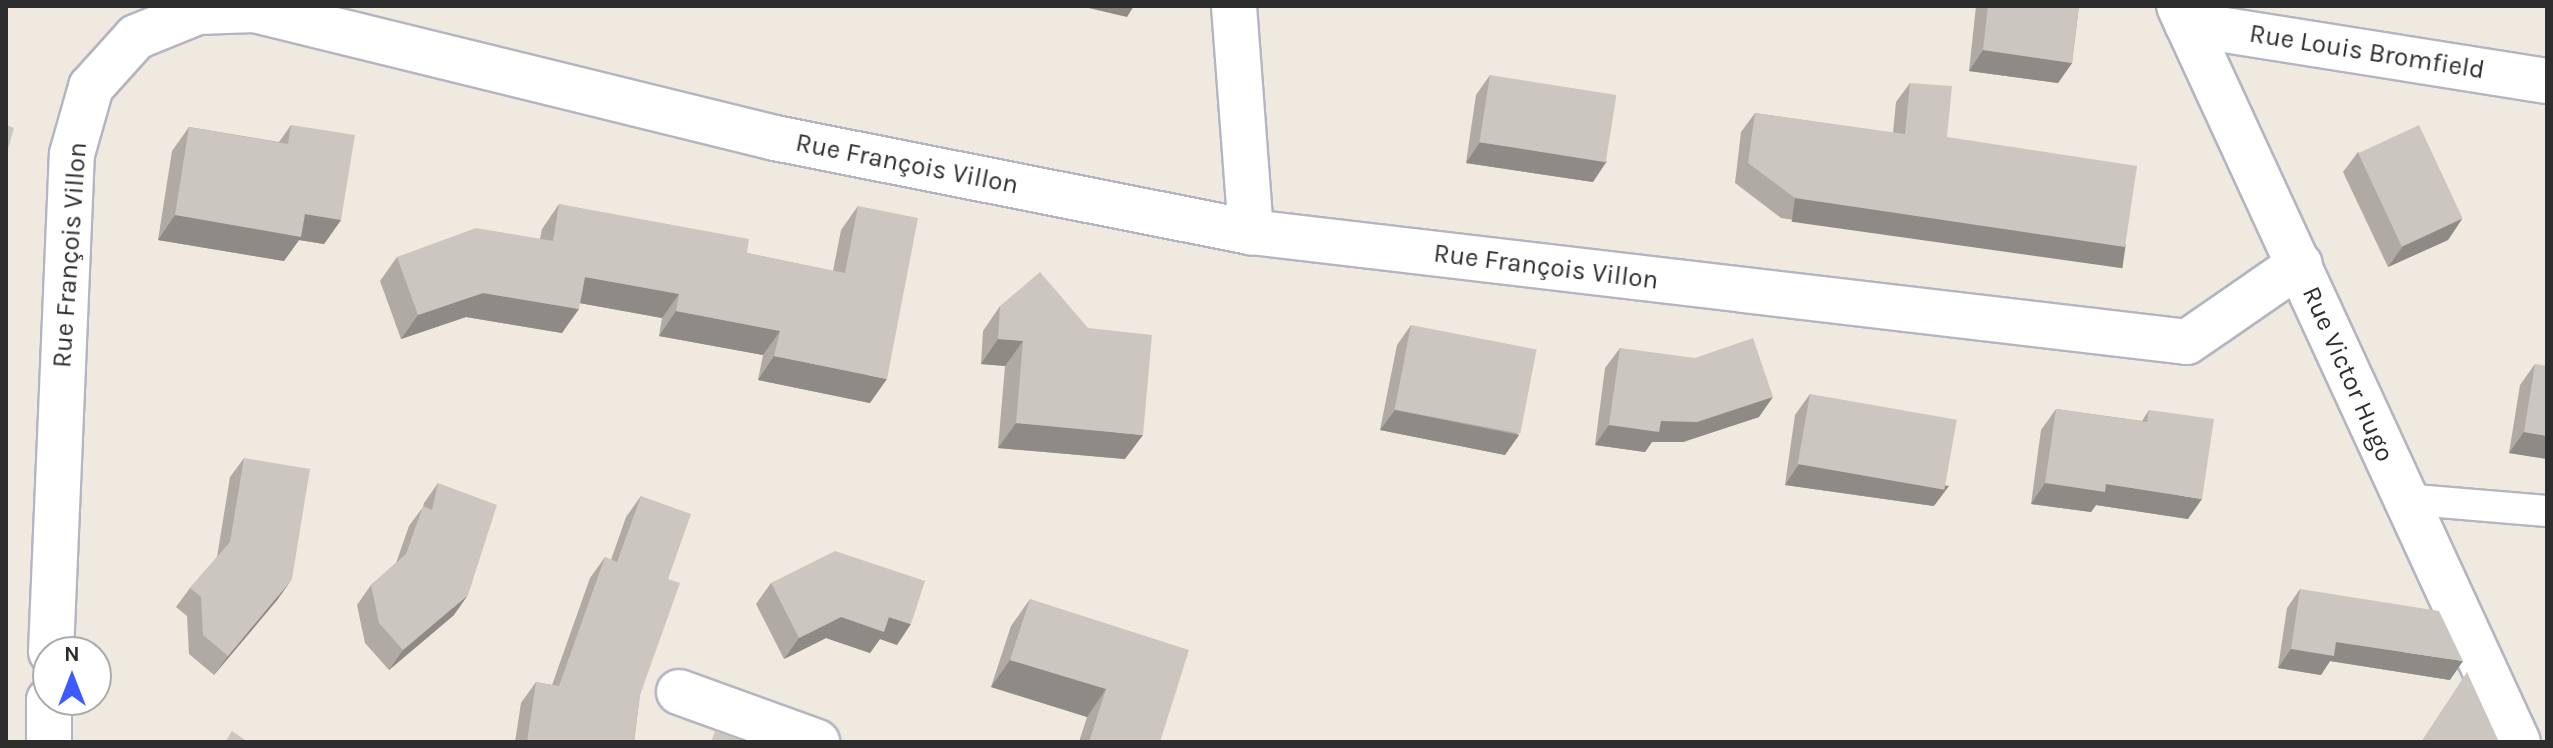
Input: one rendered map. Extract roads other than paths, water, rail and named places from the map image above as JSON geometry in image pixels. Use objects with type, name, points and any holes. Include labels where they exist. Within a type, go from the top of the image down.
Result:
[{"type":"street","points":[[1234,6],[1251,232]]},
{"type":"street","name":"Rue François Villon","points":[[52,636],[72,154],[91,87],[136,37],[198,12],[254,10],[775,138],[1251,232],[2187,342],[2300,264]]},
{"type":"street","name":"Rue Louis Bromfield","points":[[2183,15],[2547,81]]},
{"type":"street","name":"Rue Victor Hugo","points":[[2183,15],[2300,264],[2403,499],[2518,742]]},
{"type":"street","points":[[679,692],[817,742]]},
{"type":"street","points":[[49,716],[49,742]]},
{"type":"lane","points":[[2403,499],[2547,511]]}]
